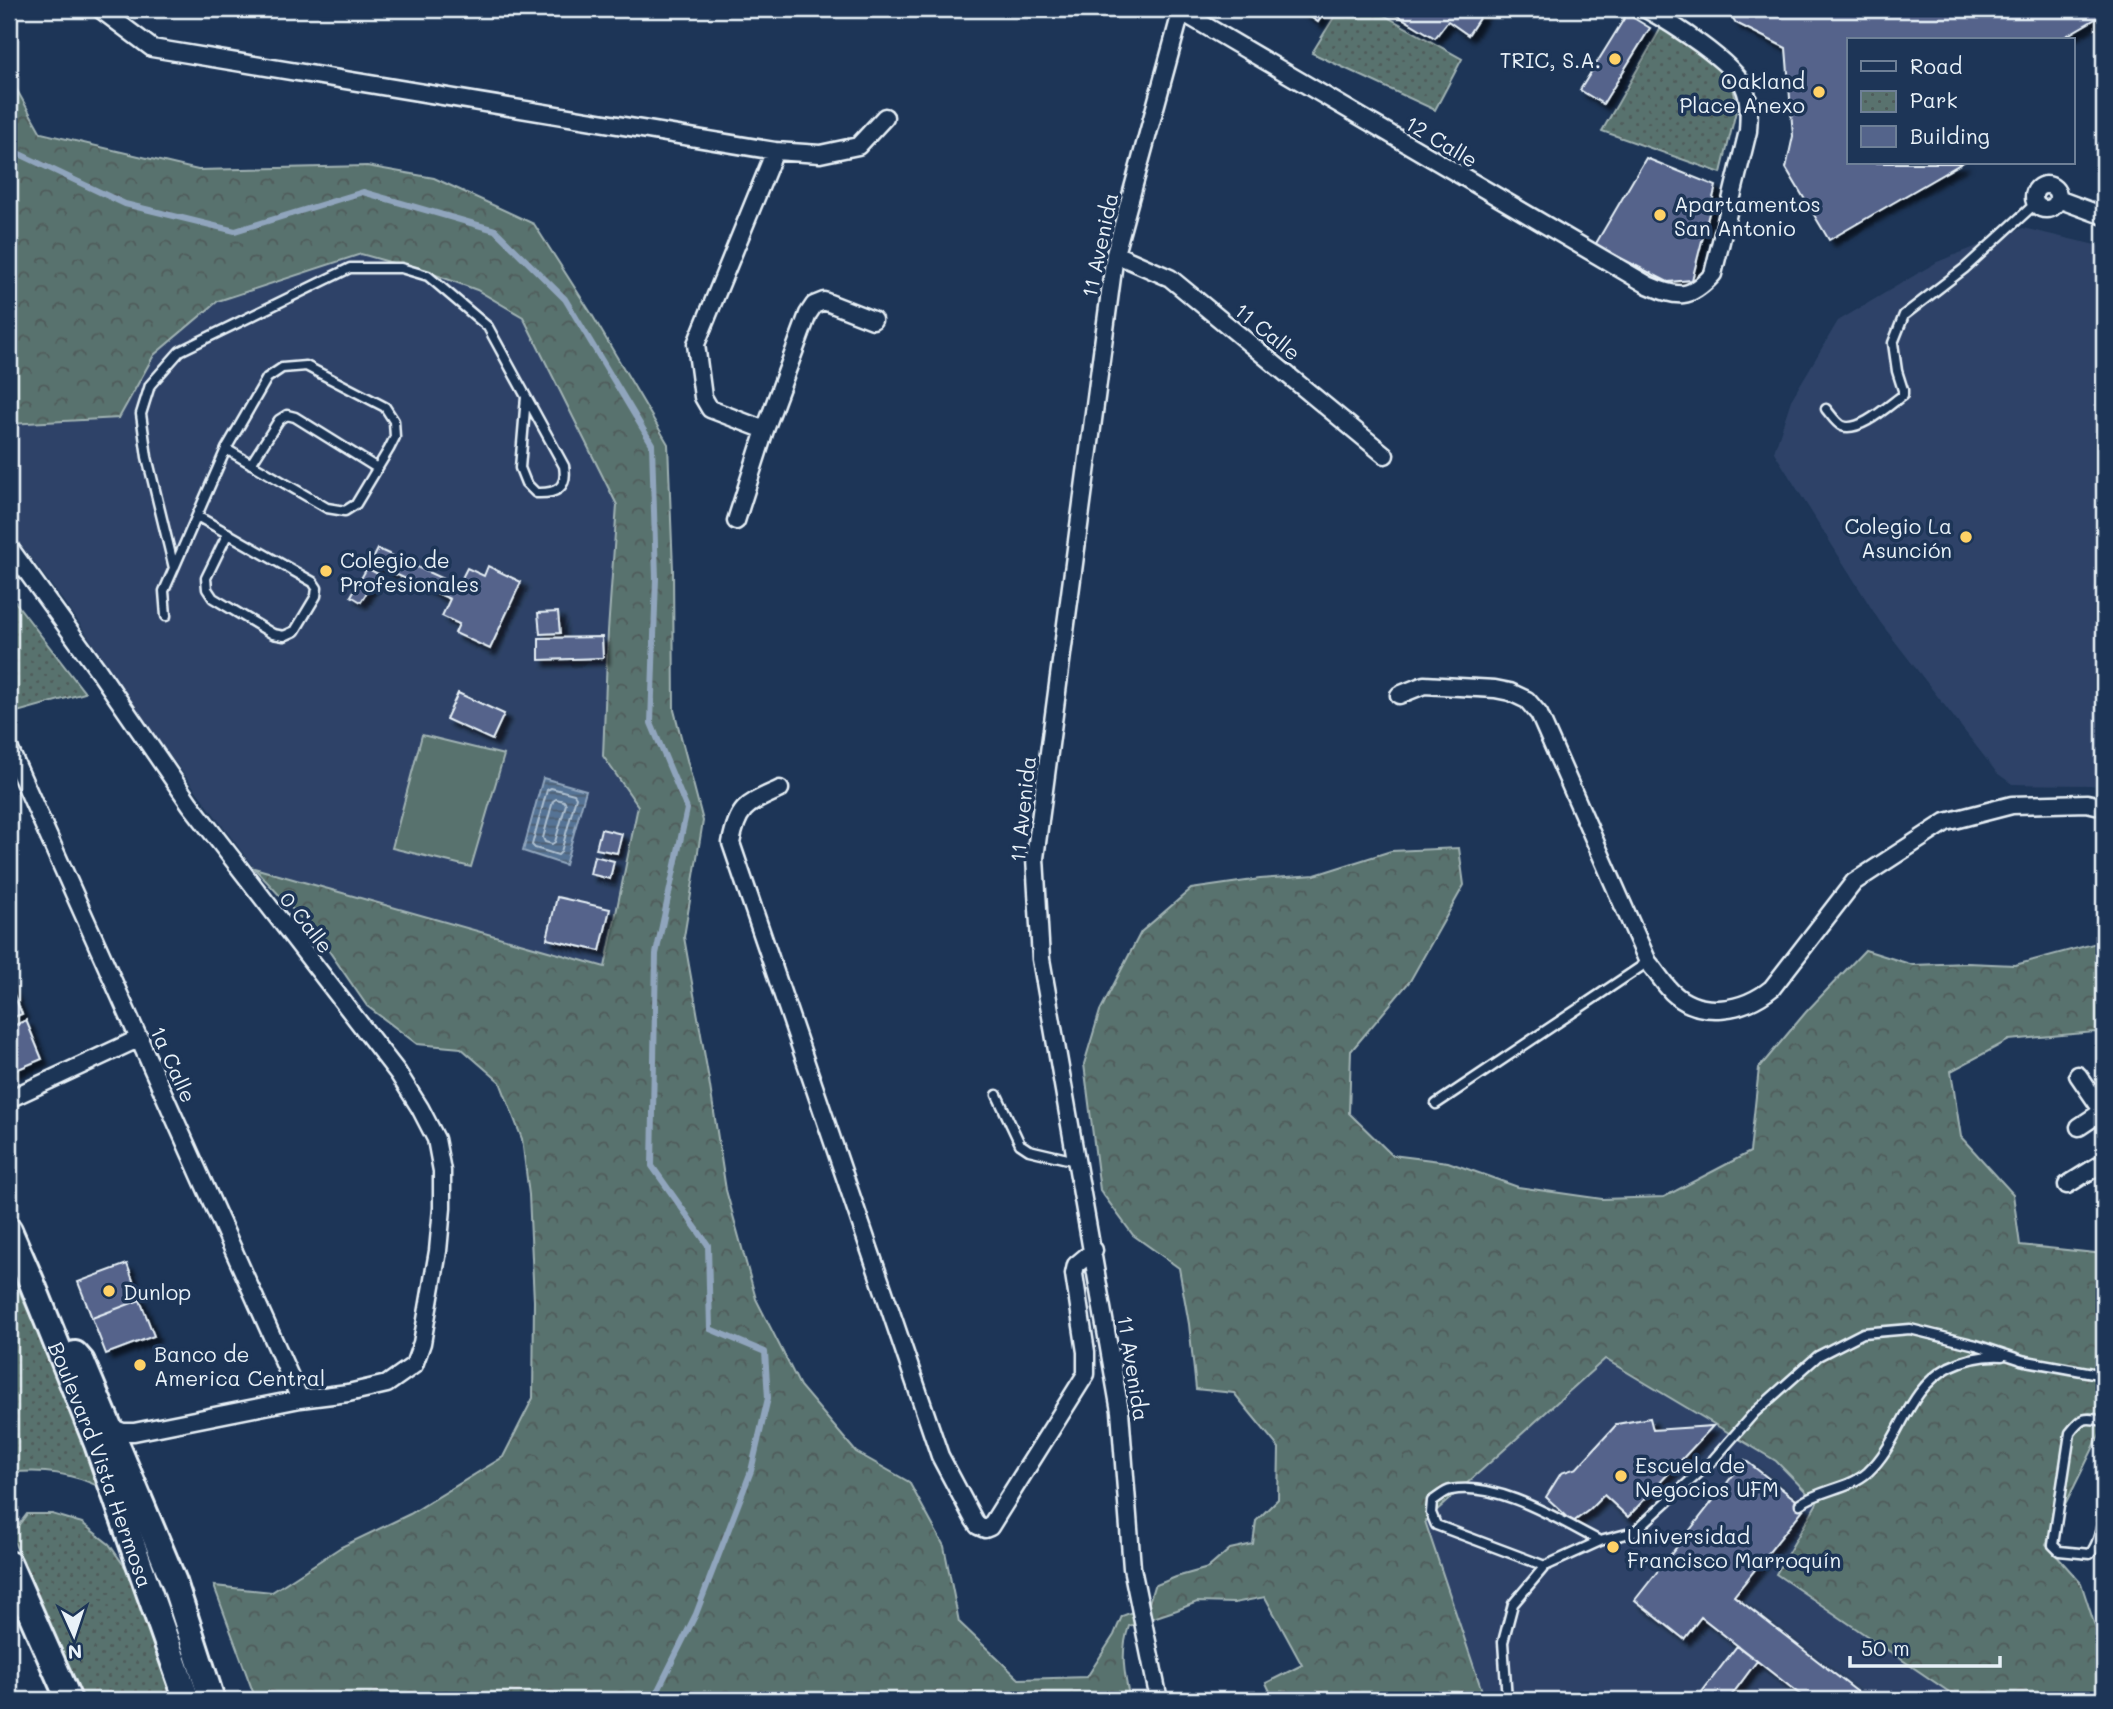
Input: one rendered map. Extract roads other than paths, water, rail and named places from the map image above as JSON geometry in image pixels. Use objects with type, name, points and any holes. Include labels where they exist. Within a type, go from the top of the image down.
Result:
[{"type":"main road","name":"Boulevard Vista Hermosa","points":[[9,1230],[97,1444],[187,1700]]},
{"type":"main road","points":[[47,1318],[82,1362],[122,1437],[174,1582],[212,1700]]},
{"type":"main road","points":[[9,1564],[69,1700]]},
{"type":"street","name":"12 Calle","points":[[1182,10],[1648,285],[1668,294],[1686,294],[1700,288],[1713,274],[1748,131],[1749,111],[1745,88],[1734,71],[1672,24],[1646,9]]},
{"type":"street","points":[[100,10],[152,48],[775,151],[820,154],[858,146],[885,117]]},
{"type":"street","name":"11 Avenida","points":[[1159,1700],[1132,1568],[1121,1411],[1041,959],[1035,859],[1115,254],[1182,10]]},
{"type":"street","points":[[765,430],[710,409],[703,397],[696,344],[775,151]]},
{"type":"street","points":[[2036,203],[2039,207],[2048,209],[2053,207],[2058,199],[2104,216]]},
{"type":"street","name":"11 Calle","points":[[1115,254],[1170,278],[1385,455]]},
{"type":"street","points":[[736,521],[765,430],[808,314],[814,306],[824,301],[873,320]]},
{"type":"street","name":"0 Calle","points":[[9,547],[190,804],[398,1073],[436,1139],[442,1171],[438,1251],[422,1343],[414,1365],[387,1384],[300,1399]]},
{"type":"street","points":[[1399,695],[1424,685],[1495,689],[1527,700],[1539,714],[1648,962],[1673,993],[1684,1000],[1711,1009],[1738,1007],[1762,996],[1772,988],[1854,882],[1946,822],[2012,805],[2087,803],[2104,807]]},
{"type":"street","name":"1a Calle","points":[[9,748],[300,1399]]},
{"type":"street","points":[[780,789],[747,804],[735,822],[732,843],[940,1456],[974,1520],[978,1526],[985,1529],[990,1527],[1086,1374],[1086,1352],[1074,1274],[1076,1265],[1094,1250]]},
{"type":"street","points":[[9,1099],[140,1038]]},
{"type":"street","points":[[2078,1075],[2104,1112],[2079,1127]]},
{"type":"street","points":[[2067,1185],[2104,1162]]},
{"type":"street","points":[[122,1437],[300,1399]]},
{"type":"lane","points":[[1826,410],[1840,425],[1859,426],[1902,396],[1893,343],[1905,315],[1965,268],[2036,203]]},
{"type":"lane","points":[[174,568],[148,457],[141,414],[150,385],[180,351],[350,268],[401,268],[428,276],[488,327],[564,466],[566,477],[561,487],[548,493],[536,493],[526,483],[520,468],[526,397]]},
{"type":"lane","points":[[166,616],[164,591],[226,449],[267,378],[282,368],[306,366],[385,408],[394,421],[395,437],[356,504],[345,511],[327,508],[226,449]]},
{"type":"lane","points":[[251,464],[279,420],[287,415],[295,417],[377,468]]},
{"type":"lane","points":[[197,516],[313,582],[317,588],[316,596],[295,631],[284,636],[273,634],[214,598],[207,589],[206,578],[228,534]]},
{"type":"lane","points":[[1436,1104],[1648,962]]},
{"type":"lane","points":[[997,1095],[1020,1144],[1029,1150],[1076,1161]]},
{"type":"lane","points":[[1507,1700],[1503,1642],[1513,1604],[1545,1566],[1600,1541],[1634,1532],[1713,1460],[1754,1413],[1818,1356],[1863,1334],[1910,1329],[1976,1345],[2025,1361]]},
{"type":"lane","points":[[1800,1504],[1865,1474],[1884,1452],[1924,1385],[1956,1364],[1983,1356],[2004,1357],[2104,1375]]},
{"type":"lane","points":[[2104,1421],[2089,1418],[2078,1422],[2070,1433],[2053,1545],[2055,1549],[2090,1554],[2100,1533],[2104,1514]]},
{"type":"lane","points":[[1545,1566],[1436,1525],[1431,1513],[1432,1501],[1449,1490],[1486,1490],[1530,1505],[1600,1541]]},
{"type":"water","points":[[543,778],[586,790],[565,865],[523,851]]},
{"type":"waterway","points":[[9,149],[125,204],[235,231],[363,192],[495,230],[565,299],[652,444],[656,578],[651,723],[687,809],[656,954],[652,1166],[708,1245],[710,1329],[765,1352],[768,1398],[751,1471],[696,1614],[653,1700]]},
{"type":"place","name":"TRIC, S.A.","points":[[1615,59]]},
{"type":"place","name":"Oakland Place Anexo","points":[[1819,92]]},
{"type":"place","name":"Apartamentos San Antonio","points":[[1660,215]]},
{"type":"place","name":"Colegio La Asunción","points":[[1966,537]]},
{"type":"place","name":"Colegio de Profesionales","points":[[326,571]]},
{"type":"place","name":"Dunlop","points":[[109,1291]]},
{"type":"place","name":"Banco de America Central","points":[[140,1365]]},
{"type":"place","name":"Escuela de Negocios UFM","points":[[1621,1476]]},
{"type":"place","name":"Universidad Francisco Marroquín","points":[[1613,1547]]}]
